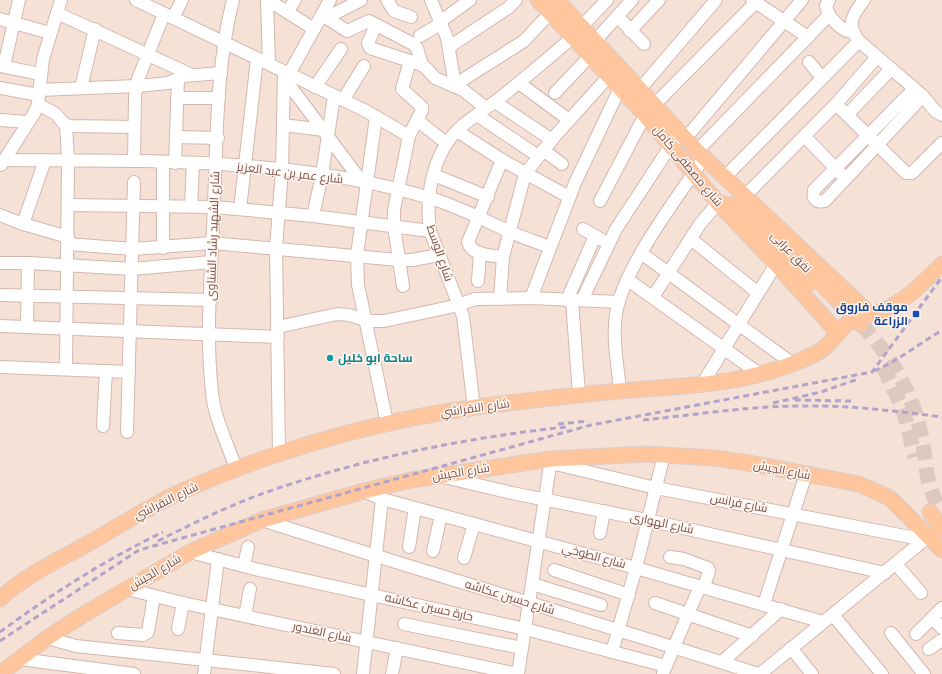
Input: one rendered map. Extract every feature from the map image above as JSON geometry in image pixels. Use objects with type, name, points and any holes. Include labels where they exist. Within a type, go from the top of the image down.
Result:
[{"type":"main road","name":"شارع مصطفى كامل","points":[[538,0],[559,5],[577,32],[590,56],[620,88],[650,110],[678,139],[700,155],[744,197],[854,324]]},
{"type":"main road","name":"شارع مصطفى كامل","points":[[577,32],[594,41],[640,89],[650,110]]},
{"type":"main road","name":"شارع مصطفى كامل","points":[[678,139],[694,173],[718,203],[776,264],[854,324]]},
{"type":"main road","name":"نفق عرابى","points":[[724,178],[745,206],[854,324]]},
{"type":"main road","name":"نفق عرابى","points":[[718,203],[731,205],[745,213],[854,324]]},
{"type":"main road","name":"شارع النقراشي","points":[[3,594],[71,553],[175,495],[236,469],[279,454],[387,423],[474,408],[579,394],[620,390],[701,386],[761,375],[793,364],[818,353],[854,324],[910,295],[942,264]]},
{"type":"main road","name":"شارع الجيش","points":[[0,674],[47,638],[127,589],[190,552],[262,520],[364,490],[439,476],[551,461],[664,455],[715,458],[859,484],[874,490],[894,502],[942,550]]},
{"type":"main road","points":[[937,511],[942,529]]},
{"type":"street","points":[[19,0],[2,66],[40,74]]},
{"type":"street","points":[[2,163],[28,122],[39,96],[40,74],[50,33],[61,0]]},
{"type":"street","points":[[136,0],[269,64],[286,75],[338,98],[409,136]]},
{"type":"street","points":[[134,161],[134,126],[137,86],[147,54],[168,16],[182,0]]},
{"type":"street","name":"شارع الشهيد رشاد الشناوى","points":[[233,0],[225,43],[219,98],[211,262],[210,334],[212,393],[216,411],[236,469]]},
{"type":"street","points":[[268,0],[314,29]]},
{"type":"street","points":[[268,0],[269,64]]},
{"type":"street","points":[[287,12],[295,0]]},
{"type":"street","points":[[279,454],[276,248],[282,170],[286,75],[330,0]]},
{"type":"street","points":[[322,15],[334,14],[361,0]]},
{"type":"street","points":[[387,0],[394,11],[411,17]]},
{"type":"street","points":[[431,0],[442,22],[449,47],[454,85]]},
{"type":"street","points":[[420,36],[442,22],[470,0]]},
{"type":"street","points":[[449,47],[508,8],[516,0]]},
{"type":"street","points":[[594,41],[632,0]]},
{"type":"street","points":[[630,31],[659,0]]},
{"type":"street","points":[[640,89],[716,0]]},
{"type":"street","points":[[574,300],[623,217],[678,139],[802,0]]},
{"type":"street","points":[[829,0],[826,6],[830,15],[841,28],[856,37],[918,93],[935,111],[942,115]]},
{"type":"street","points":[[856,37],[851,20],[864,0]]},
{"type":"street","points":[[600,201],[650,110],[756,1],[770,5],[784,21],[808,37]]},
{"type":"street","name":"شارع الوسط","points":[[474,408],[467,336],[459,305],[430,231],[428,218],[434,175],[440,154],[446,143],[457,131],[519,83],[577,32],[600,3]]},
{"type":"street","points":[[454,85],[524,41],[559,5]]},
{"type":"street","points":[[57,13],[95,29],[192,75]]},
{"type":"street","points":[[322,15],[348,31],[369,21],[413,44],[422,65]]},
{"type":"street","points":[[620,390],[615,325],[619,302],[628,280],[642,253],[694,173],[700,155],[830,15]]},
{"type":"street","points":[[617,16],[644,44]]},
{"type":"street","points":[[0,19],[50,33]]},
{"type":"street","points":[[376,25],[368,43],[369,46],[422,65],[436,78],[454,85],[471,95],[541,153],[562,164]]},
{"type":"street","points":[[81,88],[95,29]]},
{"type":"street","points":[[724,178],[822,78],[856,37]]},
{"type":"street","points":[[315,87],[341,48]]},
{"type":"street","points":[[555,93],[590,56]]},
{"type":"street","points":[[744,197],[836,104],[877,57]]},
{"type":"street","points":[[240,209],[257,59]]},
{"type":"street","points":[[403,286],[394,226],[397,190],[409,136],[422,113],[422,107],[402,89],[410,61]]},
{"type":"street","points":[[809,62],[822,78]]},
{"type":"street","points":[[313,216],[322,175],[326,133],[338,98],[364,66]]},
{"type":"street","points":[[847,115],[891,69]]},
{"type":"street","points":[[0,88],[39,96],[81,88],[137,86],[168,83],[192,75],[221,73]]},
{"type":"street","points":[[286,75],[326,133],[364,183]]},
{"type":"street","points":[[500,298],[503,257],[525,174],[569,120],[609,76]]},
{"type":"street","points":[[163,248],[162,205],[169,163],[176,137],[178,79]]},
{"type":"street","points":[[519,83],[569,120]]},
{"type":"street","points":[[531,298],[569,197],[620,88]]},
{"type":"street","points":[[918,93],[877,145],[825,201],[820,202],[815,200],[813,195],[814,190],[868,136],[918,93]]},
{"type":"street","points":[[39,96],[66,125],[68,160],[66,370]]},
{"type":"street","points":[[178,98],[219,98]]},
{"type":"street","points":[[836,104],[906,173],[912,173],[942,143]]},
{"type":"street","points":[[486,108],[552,140]]},
{"type":"street","points":[[376,117],[364,183],[357,255],[358,285],[387,423]]},
{"type":"street","points":[[0,120],[28,122]]},
{"type":"street","points":[[417,120],[446,143]]},
{"type":"street","points":[[66,125],[134,126]]},
{"type":"street","points":[[283,125],[326,133]]},
{"type":"street","points":[[457,131],[525,174],[569,197]]},
{"type":"street","points":[[176,137],[218,138]]},
{"type":"street","points":[[810,142],[846,179]]},
{"type":"street","points":[[23,224],[45,160]]},
{"type":"street","name":"شارع عمر بن عبد العزيز","points":[[2,163],[45,160],[134,161],[245,167],[322,175],[430,198],[550,247]]},
{"type":"street","points":[[502,160],[480,218],[468,242],[470,248],[480,253],[503,257]]},
{"type":"street","points":[[191,206],[193,164]]},
{"type":"street","points":[[434,175],[488,198]]},
{"type":"street","points":[[127,432],[134,182]]},
{"type":"street","points":[[653,297],[700,224],[718,203]]},
{"type":"street","points":[[68,205],[162,205],[214,207],[278,212],[430,231]]},
{"type":"street","points":[[0,215],[68,240],[133,249],[163,248],[212,243],[357,255],[398,260],[412,260],[439,255]]},
{"type":"street","points":[[584,229],[608,244]]},
{"type":"street","points":[[579,394],[574,300],[595,236]]},
{"type":"street","points":[[691,239],[758,293]]},
{"type":"street","points":[[478,281],[480,253]]},
{"type":"street","points":[[642,253],[793,364]]},
{"type":"street","points":[[0,263],[28,263],[132,269],[211,262]]},
{"type":"street","points":[[27,327],[28,263]]},
{"type":"street","points":[[701,386],[776,264]]},
{"type":"street","points":[[628,280],[761,375]]},
{"type":"street","points":[[0,295],[211,300]]},
{"type":"street","points":[[0,326],[210,334],[278,332],[337,314],[349,314],[375,322],[459,305],[476,300],[531,298],[619,302]]},
{"type":"street","points":[[0,367],[129,372]]},
{"type":"street","points":[[103,426],[106,371]]},
{"type":"street","points":[[612,652],[629,595],[664,455]]},
{"type":"street","points":[[518,674],[551,461]]},
{"type":"street","name":"شارع فرانس","points":[[551,461],[656,488],[793,514],[913,541],[928,535]]},
{"type":"street","points":[[764,604],[806,474]]},
{"type":"street","name":"شارع الهوارى","points":[[439,476],[512,493],[647,520],[885,573]]},
{"type":"street","name":"شارع الطوخي","points":[[364,490],[382,499],[702,586],[824,622]]},
{"type":"street","points":[[363,674],[382,499]]},
{"type":"street","points":[[409,548],[415,508]]},
{"type":"street","points":[[600,533],[604,511]]},
{"type":"street","points":[[433,551],[441,515]]},
{"type":"street","name":"شارع حسين عكاشه","points":[[262,520],[375,557],[619,629],[759,674]]},
{"type":"street","points":[[464,558],[474,524]]},
{"type":"street","points":[[759,674],[896,564],[913,541]]},
{"type":"street","points":[[244,566],[248,547]]},
{"type":"street","name":"حارة حسين عكاشه","points":[[190,552],[244,566],[525,629],[612,652],[664,670]]},
{"type":"street","points":[[664,670],[709,571],[708,568],[684,559],[670,556]]},
{"type":"street","points":[[204,674],[218,559]]},
{"type":"street","points":[[896,564],[921,593]]},
{"type":"street","points":[[554,570],[629,595]]},
{"type":"street","points":[[532,584],[601,605]]},
{"type":"street","name":"شارع الغندور","points":[[127,589],[183,603],[518,674]]},
{"type":"street","points":[[245,616],[250,589]]},
{"type":"street","points":[[118,633],[143,635],[148,632],[154,596]]},
{"type":"street","points":[[178,629],[183,603]]},
{"type":"street","points":[[655,603],[752,636]]},
{"type":"street","points":[[916,634],[942,608]]},
{"type":"street","points":[[722,662],[780,609]]},
{"type":"street","points":[[834,615],[882,674]]},
{"type":"street","points":[[932,618],[942,628]]},
{"type":"street","points":[[404,624],[522,648]]},
{"type":"street","points":[[891,633],[924,674]]},
{"type":"street","points":[[47,638],[76,646],[334,674]]},
{"type":"street","points":[[929,649],[942,640]]},
{"type":"street","points":[[392,674],[397,648]]},
{"type":"street","points":[[791,648],[812,674]]},
{"type":"street","points":[[20,659],[134,674]]},
{"type":"shaded area","points":[[0,0],[942,0],[942,674],[0,674]]},
{"type":"tunnel","points":[[861,324],[892,363],[907,392],[922,439],[929,483],[940,509]]},
{"type":"tunnel","points":[[883,367],[903,409],[915,457]]},
{"type":"railway","points":[[0,641],[139,550],[591,425],[872,372],[942,277]]},
{"type":"railway","points":[[874,371],[891,363],[942,330]]},
{"type":"railway","points":[[773,403],[821,392],[858,379]]},
{"type":"railway","points":[[795,400],[852,401]]},
{"type":"railway","points":[[643,420],[780,406],[854,407],[942,417]]},
{"type":"railway","points":[[558,424],[588,421]]},
{"type":"railway","points":[[158,541],[240,502],[358,464],[427,448],[496,436],[566,427]]},
{"type":"railway","points":[[0,632],[79,578],[120,554],[163,532]]},
{"type":"place","name":"موقف فاروق الزراعة","points":[[916,314]]},
{"type":"place","name":"ساحة ابو خليل","points":[[330,358]]}]
